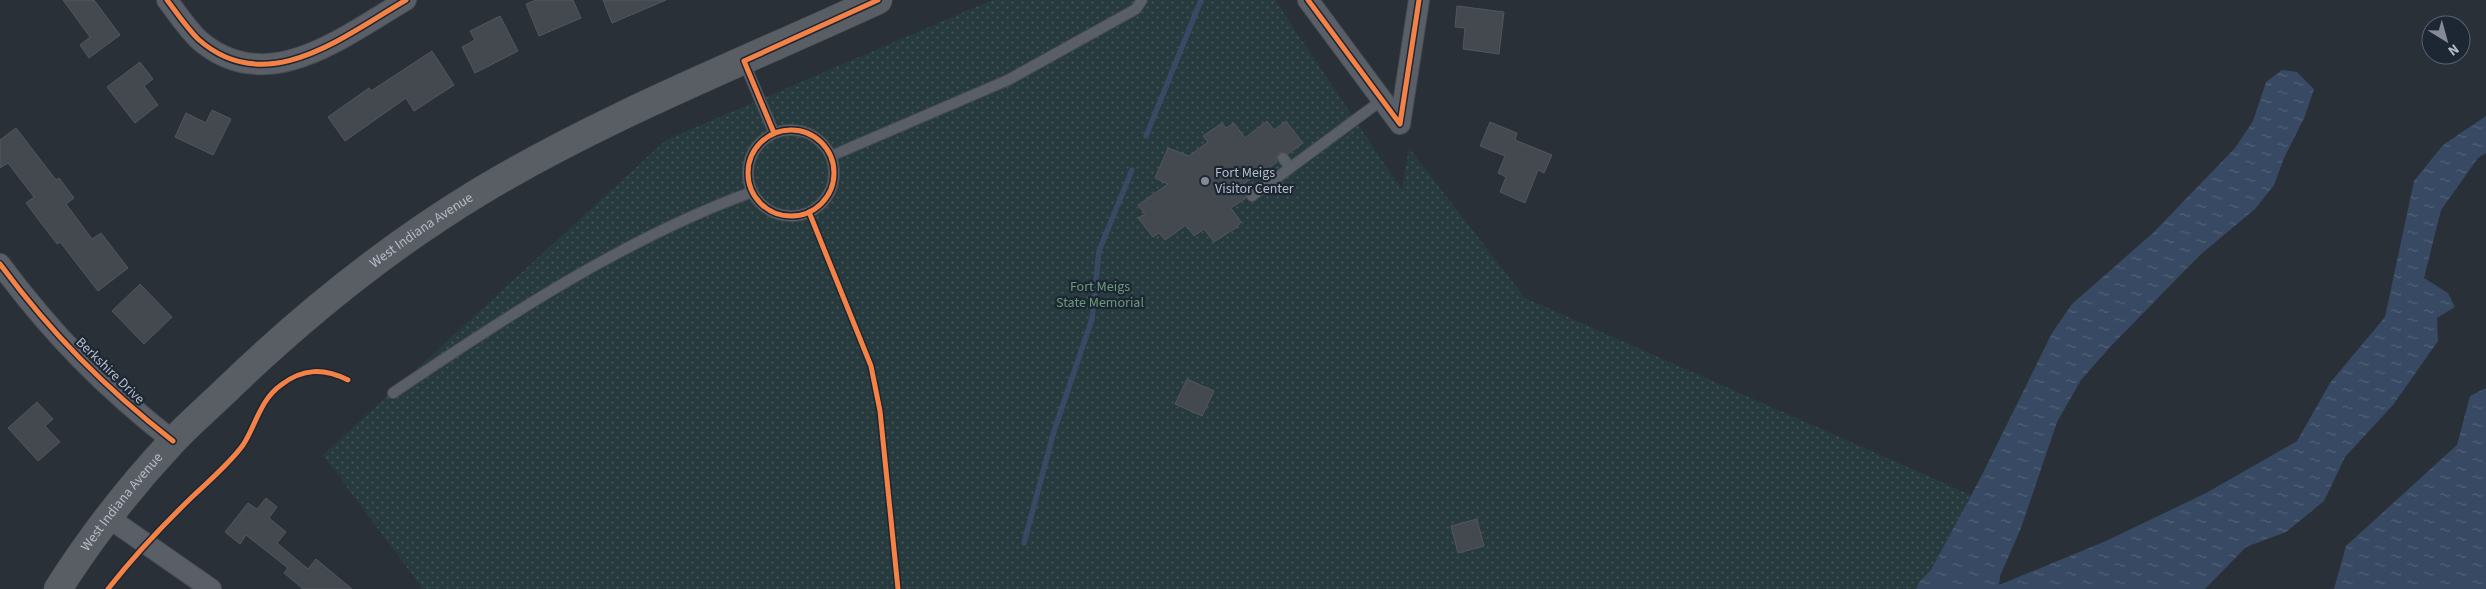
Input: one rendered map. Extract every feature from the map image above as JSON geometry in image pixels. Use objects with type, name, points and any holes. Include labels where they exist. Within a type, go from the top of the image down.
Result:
[{"type":"main road","name":"West Indiana Avenue","points":[[58,589],[108,518],[173,441],[257,360],[356,277],[416,233],[479,192],[542,156],[878,0]]},
{"type":"street","points":[[167,0],[190,30],[210,48],[233,59],[259,64],[273,64],[298,59],[319,50],[406,0]]},
{"type":"street","points":[[1308,0],[1400,124],[1419,0]]},
{"type":"street","name":"Berkshire Drive","points":[[0,264],[27,300],[90,370],[128,406],[173,441]]},
{"type":"street","points":[[108,518],[211,589]]},
{"type":"lane","points":[[831,156],[1008,80],[1136,9],[1142,0]]},
{"type":"lane","points":[[744,61],[774,133]]},
{"type":"lane","points":[[1252,196],[1382,100]]},
{"type":"lane","points":[[786,130],[800,130],[813,135],[823,144],[831,156],[834,169],[833,182],[828,194],[820,205],[809,212],[796,216],[770,211],[760,203],[752,192],[748,172],[753,152],[761,141],[774,133],[786,130]]},
{"type":"lane","points":[[1282,158],[1290,168]]},
{"type":"lane","points":[[393,393],[484,332],[591,268],[711,207],[752,192]]},
{"type":"green space","name":"Fort Meigs State Memorial","points":[[992,0],[1275,0],[1402,190],[1409,148],[1525,298],[1971,495],[1931,570],[1919,582],[1916,589],[423,589],[323,455],[666,140]]},
{"type":"water","points":[[2282,70],[2297,72],[2314,89],[2305,116],[2284,158],[2274,185],[2255,209],[2200,255],[2111,346],[2081,380],[2057,422],[2021,528],[2000,576],[1999,585],[2106,541],[2206,493],[2297,441],[2330,383],[2385,317],[2414,181],[2443,145],[2486,116],[2486,153],[2478,158],[2441,210],[2424,278],[2448,293],[2455,307],[2437,318],[2438,341],[2393,405],[2345,457],[2324,501],[2286,532],[2246,547],[2205,589],[1916,589],[1919,582],[1931,570],[1983,473],[2052,333],[2072,304],[2154,232],[2235,148],[2253,121],[2266,82]]},
{"type":"water","points":[[2486,388],[2486,589],[2334,589],[2346,546],[2457,445],[2470,396]]},
{"type":"building","points":[[63,0],[94,0],[120,35],[89,58],[80,45],[90,37]]},
{"type":"building","points":[[536,0],[573,0],[581,18],[539,36],[526,4]]},
{"type":"building","points":[[603,0],[666,0],[612,23]]},
{"type":"building","points":[[1457,6],[1504,12],[1499,54],[1463,49],[1465,28],[1455,27]]},
{"type":"building","points":[[500,16],[518,51],[475,73],[462,47],[475,40],[470,31]]},
{"type":"building","points":[[432,51],[454,85],[414,111],[406,98],[345,141],[328,117],[369,88],[371,91]]},
{"type":"building","points":[[140,62],[153,79],[144,86],[158,105],[135,123],[107,87]]},
{"type":"building","points":[[212,110],[231,119],[213,155],[175,137],[186,113],[206,123]]},
{"type":"building","name":"Fort Meigs Visitor Center","points":[[1267,121],[1274,130],[1286,121],[1303,143],[1288,154],[1279,152],[1277,162],[1268,169],[1266,167],[1241,186],[1246,193],[1246,198],[1231,208],[1241,222],[1237,227],[1214,242],[1204,229],[1194,236],[1186,225],[1165,240],[1159,233],[1153,237],[1138,218],[1145,214],[1138,205],[1168,184],[1155,178],[1168,148],[1189,156],[1208,142],[1203,136],[1222,123],[1226,128],[1234,123],[1245,138]]},
{"type":"building","points":[[1490,122],[1517,133],[1515,140],[1552,155],[1544,173],[1538,170],[1525,203],[1500,192],[1506,177],[1498,173],[1505,156],[1480,146]]},
{"type":"building","points":[[16,128],[56,180],[59,178],[74,198],[66,204],[92,239],[101,233],[128,268],[98,291],[60,242],[57,244],[26,203],[34,197],[8,163],[0,168],[0,140]]},
{"type":"building","points":[[140,284],[172,317],[144,344],[112,311]]},
{"type":"building","points":[[1187,379],[1214,391],[1202,416],[1175,404]]},
{"type":"building","points":[[37,402],[53,419],[45,426],[60,442],[38,461],[8,428]]},
{"type":"building","points":[[266,498],[277,507],[269,518],[286,532],[277,543],[308,569],[316,559],[352,589],[303,589],[284,573],[288,568],[246,535],[240,544],[225,532],[248,503],[257,509]]},
{"type":"building","points":[[1477,519],[1484,546],[1458,553],[1451,526]]},
{"type":"waterway","points":[[1146,136],[1201,0]]},
{"type":"waterway","points":[[1024,543],[1054,431],[1092,319],[1099,251],[1132,170]]},
{"type":"cycle path","points":[[167,0],[198,39],[224,56],[250,64],[277,63],[304,56],[357,30],[406,0]]},
{"type":"cycle path","points":[[774,133],[744,61],[878,0]]},
{"type":"cycle path","points":[[1308,0],[1400,124],[1419,0]]},
{"type":"cycle path","points":[[791,130],[807,133],[815,137],[827,149],[831,157],[834,173],[831,189],[827,197],[815,209],[807,213],[791,216],[775,213],[767,209],[755,197],[751,189],[748,173],[751,157],[755,149],[767,137],[775,133],[791,130]]},
{"type":"cycle path","points":[[809,212],[871,366],[880,411],[898,589]]},
{"type":"cycle path","points":[[0,264],[39,313],[80,358],[124,401],[173,441]]},
{"type":"cycle path","points":[[108,589],[159,530],[238,452],[248,437],[263,405],[274,391],[289,379],[306,373],[330,373],[348,380]]},
{"type":"place","name":"Fort Meigs Visitor Center","points":[[1205,181]]}]
